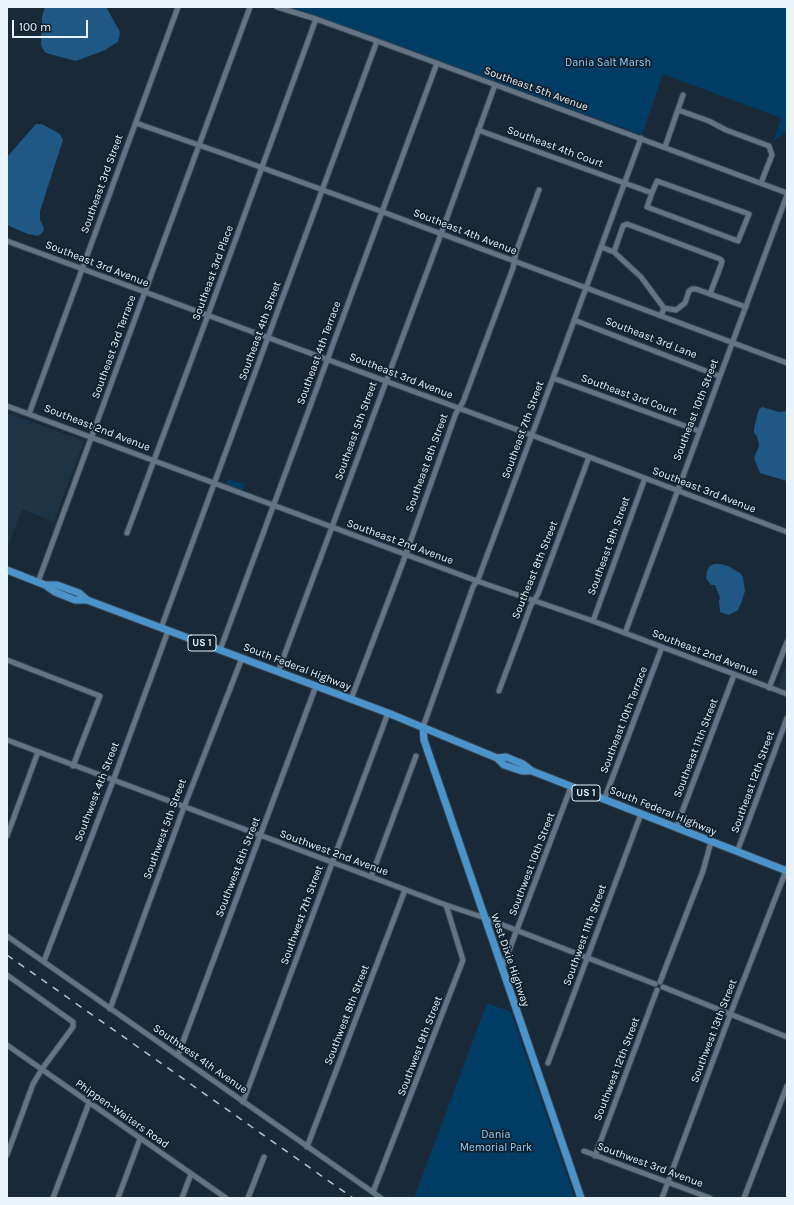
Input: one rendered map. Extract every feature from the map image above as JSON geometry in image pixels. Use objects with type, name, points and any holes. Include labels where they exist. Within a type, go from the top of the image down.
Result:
[{"type":"main road","name":"South Federal Highway","points":[[7,570],[45,585],[57,585],[78,593],[87,600],[423,727],[498,758],[504,764],[522,771],[532,771],[711,842],[787,870]]},
{"type":"main road","name":"West Dixie Highway","points":[[423,727],[424,740],[581,1198]]},
{"type":"street","name":"Southeast 3rd Street","points":[[29,414],[178,7]]},
{"type":"street","name":"Southeast 3rd Terrace","points":[[38,582],[250,7]]},
{"type":"street","name":"Southeast 5th Avenue","points":[[277,7],[316,19],[437,63],[641,138],[787,194]]},
{"type":"street","name":"Southeast 3rd Place","points":[[127,533],[316,19]]},
{"type":"street","name":"Southeast 4th Street","points":[[165,629],[215,484],[378,42]]},
{"type":"street","name":"Southeast 4th Terrace","points":[[220,650],[437,63]]},
{"type":"street","name":"Southeast 5th Street","points":[[278,672],[495,85]]},
{"type":"street","points":[[665,147],[683,96]]},
{"type":"street","points":[[678,110],[769,146],[772,155],[761,183]]},
{"type":"street","name":"Southeast 4th Avenue","points":[[136,123],[383,212],[787,363]]},
{"type":"street","name":"Southeast 4th Court","points":[[478,130],[652,193]]},
{"type":"street","name":"Southeast 7th Street","points":[[423,727],[473,587],[477,581],[532,435],[641,138]]},
{"type":"street","points":[[657,180],[748,214],[738,241],[647,207],[652,193],[657,180]]},
{"type":"street","name":"Southeast 6th Street","points":[[351,699],[459,408],[463,402],[539,190]]},
{"type":"street","name":"Southeast 10th Street","points":[[625,633],[787,194]]},
{"type":"street","points":[[614,252],[623,226],[627,224],[720,259],[722,261],[721,266],[710,294]]},
{"type":"street","name":"Southeast 3rd Avenue","points":[[7,241],[532,435],[787,532]]},
{"type":"street","points":[[601,247],[614,252],[641,277],[664,308],[676,310],[686,303],[689,291],[692,289],[746,307]]},
{"type":"street","points":[[661,316],[664,308]]},
{"type":"street","name":"Southeast 3rd Lane","points":[[574,320],[719,376]]},
{"type":"street","name":"Southeast 3rd Court","points":[[553,378],[699,431]]},
{"type":"street","name":"Southeast 2nd Avenue","points":[[7,406],[477,581],[593,621],[787,694]]},
{"type":"street","name":"Southeast 8th Street","points":[[499,691],[538,594],[589,457]]},
{"type":"street","name":"Southeast 9th Street","points":[[593,621],[645,478]]},
{"type":"street","name":"Southwest 4th Street","points":[[44,961],[113,780],[165,629]]},
{"type":"street","points":[[770,688],[787,642]]},
{"type":"street","name":"Southeast 10th Terrace","points":[[604,800],[662,647]]},
{"type":"street","name":"Southwest 5th Street","points":[[110,1009],[184,807],[242,658]]},
{"type":"street","points":[[7,660],[100,696],[73,766]]},
{"type":"street","name":"Southeast 11th Street","points":[[676,828],[734,675]]},
{"type":"street","name":"Southwest 6th Street","points":[[178,1055],[316,686]]},
{"type":"street","name":"Southwest 7th Street","points":[[243,1102],[388,713]]},
{"type":"street","name":"Southeast 12th Street","points":[[737,852],[787,718]]},
{"type":"street","name":"Southwest 2nd Avenue","points":[[7,740],[332,863],[485,918],[655,984]]},
{"type":"street","points":[[7,836],[38,752]]},
{"type":"street","points":[[371,877],[416,756]]},
{"type":"street","name":"Southwest 10th Street","points":[[502,970],[571,787]]},
{"type":"street","name":"Southwest 11th Street","points":[[548,1063],[641,814]]},
{"type":"street","points":[[663,987],[660,990],[657,990],[654,987],[657,982],[660,982],[702,871],[711,842]]},
{"type":"street","name":"Southwest 13th Street","points":[[662,1198],[730,1015],[787,870]]},
{"type":"street","name":"Southwest 8th Street","points":[[307,1147],[405,890]]},
{"type":"street","name":"Southwest 9th Street","points":[[373,1192],[463,960],[446,905]]},
{"type":"street","name":"Southwest 4th Avenue","points":[[7,936],[381,1198]]},
{"type":"street","points":[[7,975],[73,1022],[73,1027],[42,1069],[34,1084],[7,1155]]},
{"type":"street","points":[[660,982],[663,984],[663,987],[787,1037]]},
{"type":"street","name":"Southwest 12th Street","points":[[595,1156],[657,990]]},
{"type":"street","name":"Phippen-Waiters Road","points":[[7,1045],[226,1198]]},
{"type":"street","points":[[744,1198],[787,1086]]},
{"type":"street","points":[[53,1198],[89,1103]]},
{"type":"street","points":[[118,1198],[140,1139]]},
{"type":"street","name":"Southwest 3rd Avenue","points":[[584,1152],[710,1198]]},
{"type":"street","points":[[248,1198],[264,1157]]},
{"type":"street","points":[[182,1198],[191,1174]]},
{"type":"shaded area","points":[[45,7],[106,7],[119,30],[120,34],[118,42],[105,50],[76,61],[46,53],[41,45],[42,16]]},
{"type":"shaded area","points":[[36,124],[42,124],[60,134],[63,140],[40,211],[40,220],[44,228],[43,232],[38,236],[28,234],[7,225],[7,157]]},
{"type":"shaded area","points":[[762,407],[779,412],[787,411],[787,481],[760,473],[754,458],[759,446],[757,436],[754,433],[754,428],[759,409]]},
{"type":"shaded area","points":[[7,413],[84,441],[54,522],[22,509],[7,549]]},
{"type":"shaded area","points":[[714,564],[728,566],[740,573],[743,577],[745,591],[742,601],[738,610],[729,615],[720,612],[720,598],[715,585],[711,585],[706,578],[707,571],[710,566]]},
{"type":"shaded area","points":[[787,663],[787,690],[778,686]]},
{"type":"green space","name":"Dania Salt Marsh","points":[[289,7],[787,7],[787,132],[774,140],[781,118],[663,74],[642,135]]},
{"type":"green space","points":[[228,479],[245,484],[242,491],[225,486]]},
{"type":"green space","name":"Dania Memorial Park","points":[[487,1003],[511,1012],[575,1198],[414,1198]]},
{"type":"railway","points":[[7,955],[353,1198]]}]
